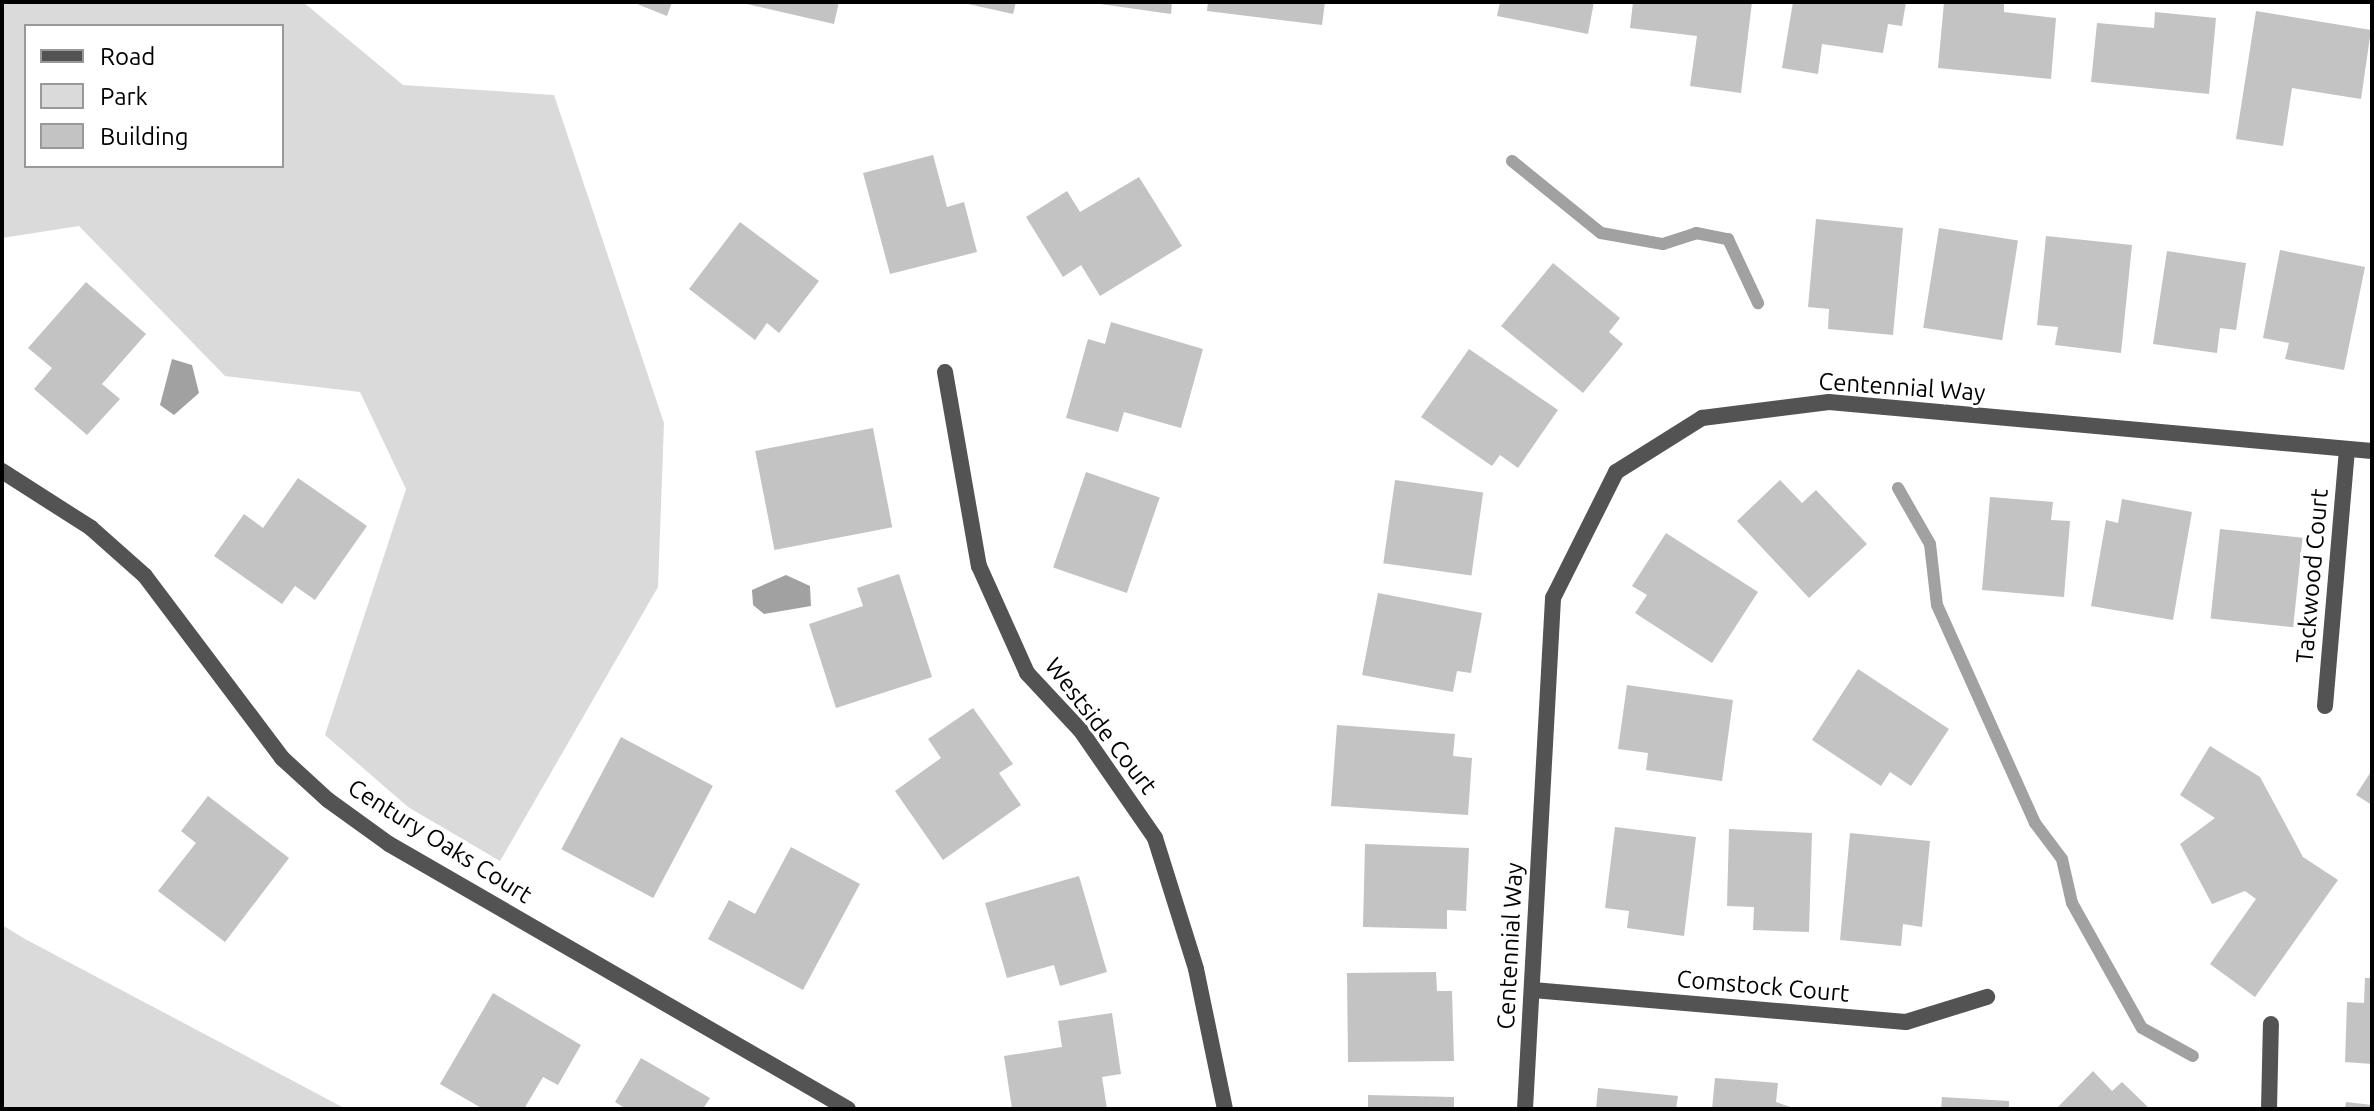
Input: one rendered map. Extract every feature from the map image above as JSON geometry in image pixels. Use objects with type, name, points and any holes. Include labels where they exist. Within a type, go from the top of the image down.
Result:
[{"type":"street","name":"Westside Court","points":[[945,372],[979,566],[1027,673],[1081,731],[1155,838],[1196,969],[1225,1109]]},
{"type":"street","name":"Centennial Way","points":[[1525,1109],[1553,598],[1616,472],[1702,418],[1829,402],[2372,451]]},
{"type":"street","name":"Tackwood Court","points":[[2325,706],[2347,449]]},
{"type":"street","name":"Century Oaks Court","points":[[2,471],[91,528],[145,576],[282,758],[328,800],[438,873],[848,1109]]},
{"type":"street","name":"Comstock Court","points":[[1533,990],[1906,1022],[1987,997]]},
{"type":"street","points":[[2269,1109],[2271,1024]]},
{"type":"green space","points":[[2,2],[303,2],[403,85],[554,95],[664,423],[658,587],[500,861],[408,807],[325,735],[406,489],[360,392],[225,376],[79,226],[2,238]]},
{"type":"green space","points":[[2,925],[25,939],[346,1109],[2,1109]]},
{"type":"shaded area","points":[[172,359],[192,365],[199,393],[174,415],[160,405]]},
{"type":"shaded area","points":[[786,575],[810,586],[811,606],[764,614],[753,605],[752,590]]},
{"type":"building","points":[[632,2],[672,2],[667,16]]},
{"type":"building","points":[[738,2],[839,2],[834,24]]},
{"type":"building","points":[[959,2],[1016,2],[1013,14]]},
{"type":"building","points":[[1086,2],[1172,2],[1171,14]]},
{"type":"building","points":[[1208,2],[1325,2],[1322,25],[1207,11]]},
{"type":"building","points":[[1500,2],[1594,2],[1588,34],[1497,16]]},
{"type":"building","points":[[1633,2],[1752,2],[1741,93],[1690,86],[1697,36],[1630,28]]},
{"type":"building","points":[[1793,2],[1906,2],[1902,26],[1888,24],[1883,53],[1822,44],[1818,74],[1782,68]]},
{"type":"building","points":[[1944,2],[2004,2],[2004,12],[2056,18],[2051,79],[1938,68]]},
{"type":"building","points":[[2256,11],[2371,30],[2361,99],[2292,88],[2283,146],[2236,139]]},
{"type":"building","points":[[2155,12],[2216,18],[2209,94],[2091,82],[2097,23],[2154,28]]},
{"type":"building","points":[[933,155],[947,207],[964,202],[977,252],[890,274],[863,173]]},
{"type":"building","points":[[1139,177],[1182,246],[1100,296],[1081,265],[1063,277],[1026,217],[1067,191],[1080,212]]},
{"type":"building","points":[[1816,219],[1903,228],[1893,335],[1828,329],[1829,309],[1808,307]]},
{"type":"building","points":[[740,222],[819,281],[779,333],[767,323],[755,340],[689,289]]},
{"type":"building","points":[[1939,228],[2018,241],[2002,340],[1923,328]]},
{"type":"building","points":[[2046,236],[2132,245],[2121,353],[2055,345],[2058,327],[2037,325]]},
{"type":"building","points":[[2280,250],[2365,267],[2344,370],[2285,359],[2289,343],[2263,338]]},
{"type":"building","points":[[2167,251],[2246,263],[2236,330],[2220,328],[2217,353],[2153,344]]},
{"type":"building","points":[[1553,263],[1620,318],[1609,332],[1623,344],[1583,393],[1501,326]]},
{"type":"building","points":[[86,282],[146,334],[102,384],[120,399],[87,435],[34,389],[52,368],[28,348]]},
{"type":"building","points":[[1111,322],[1203,349],[1181,428],[1124,412],[1118,432],[1066,418],[1088,339],[1105,344]]},
{"type":"building","points":[[1469,349],[1558,410],[1518,468],[1500,455],[1492,466],[1421,417]]},
{"type":"building","points":[[873,428],[892,527],[774,550],[755,451]]},
{"type":"building","points":[[1086,472],[1160,497],[1127,593],[1053,567]]},
{"type":"building","points":[[298,478],[367,526],[315,600],[295,586],[282,604],[214,556],[244,514],[263,528]]},
{"type":"building","points":[[1395,480],[1483,492],[1471,576],[1383,563]]},
{"type":"building","points":[[1780,480],[1802,503],[1816,490],[1867,544],[1809,598],[1737,521]]},
{"type":"building","points":[[1990,497],[2053,502],[2051,520],[2070,521],[2064,597],[1982,590]]},
{"type":"building","points":[[2122,499],[2192,512],[2173,620],[2091,606],[2106,520],[2118,523]]},
{"type":"building","points":[[2220,529],[2303,538],[2293,627],[2211,619]]},
{"type":"building","points":[[1666,533],[1758,592],[1712,663],[1635,613],[1647,595],[1632,586]]},
{"type":"building","points":[[899,574],[932,677],[836,708],[809,624],[863,606],[857,588]]},
{"type":"building","points":[[1378,593],[1482,613],[1471,673],[1457,671],[1453,692],[1362,675]]},
{"type":"building","points":[[1858,669],[1949,729],[1911,786],[1890,772],[1881,786],[1812,740]]},
{"type":"building","points":[[1627,685],[1733,700],[1722,781],[1646,770],[1648,753],[1618,749]]},
{"type":"building","points":[[973,708],[1013,764],[999,773],[1021,805],[943,860],[895,791],[941,758],[928,739]]},
{"type":"building","points":[[1337,725],[1455,734],[1453,756],[1472,758],[1468,815],[1331,806]]},
{"type":"building","points":[[621,737],[713,786],[653,898],[561,849]]},
{"type":"building","points":[[2210,746],[2260,777],[2303,857],[2338,880],[2255,997],[2210,964],[2256,899],[2245,891],[2212,904],[2180,844],[2215,818],[2180,795]]},
{"type":"building","points":[[2372,770],[2372,805],[2356,795]]},
{"type":"building","points":[[208,796],[289,858],[225,942],[158,891],[196,843],[181,831]]},
{"type":"building","points":[[1615,827],[1696,837],[1684,936],[1627,928],[1629,911],[1605,908]]},
{"type":"building","points":[[1729,829],[1812,833],[1809,932],[1753,930],[1754,907],[1727,906]]},
{"type":"building","points":[[1850,833],[1930,841],[1922,927],[1903,924],[1901,946],[1840,940]]},
{"type":"building","points":[[1365,844],[1469,848],[1466,911],[1447,910],[1447,929],[1363,927]]},
{"type":"building","points":[[791,847],[860,884],[803,990],[708,939],[729,900],[755,914]]},
{"type":"building","points":[[1079,876],[1107,972],[1060,986],[1054,965],[1007,978],[985,903]]},
{"type":"building","points":[[1436,972],[1437,991],[1452,991],[1454,1061],[1348,1062],[1347,973]]},
{"type":"building","points":[[2365,978],[2372,978],[2372,1064],[2345,1062],[2347,1002],[2364,1003]]},
{"type":"building","points":[[493,993],[581,1045],[558,1085],[543,1077],[524,1109],[483,1109],[440,1084]]},
{"type":"building","points":[[1112,1013],[1121,1074],[1102,1077],[1107,1109],[1012,1109],[1004,1056],[1062,1047],[1058,1021]]},
{"type":"building","points":[[641,1058],[710,1098],[703,1109],[626,1109],[615,1102]]},
{"type":"building","points":[[2093,1071],[2112,1091],[2122,1082],[2150,1109],[2056,1109]]},
{"type":"building","points":[[1715,1078],[1778,1083],[1776,1102],[1796,1109],[1712,1109]]},
{"type":"building","points":[[1598,1088],[1678,1096],[1676,1109],[1596,1109]]},
{"type":"building","points":[[1368,1095],[1454,1097],[1454,1109],[1368,1109]]},
{"type":"building","points":[[1942,1097],[2009,1101],[2009,1109],[1941,1109]]},
{"type":"building","points":[[2346,1102],[2372,1105],[2372,1109],[2345,1109]]},
{"type":"waterway","points":[[1512,161],[1601,233],[1663,244],[1696,233],[1728,239],[1758,303]]},
{"type":"waterway","points":[[1898,488],[1930,544],[1937,605],[2035,823],[2062,859],[2072,903],[2142,1028],[2193,1056]]}]
